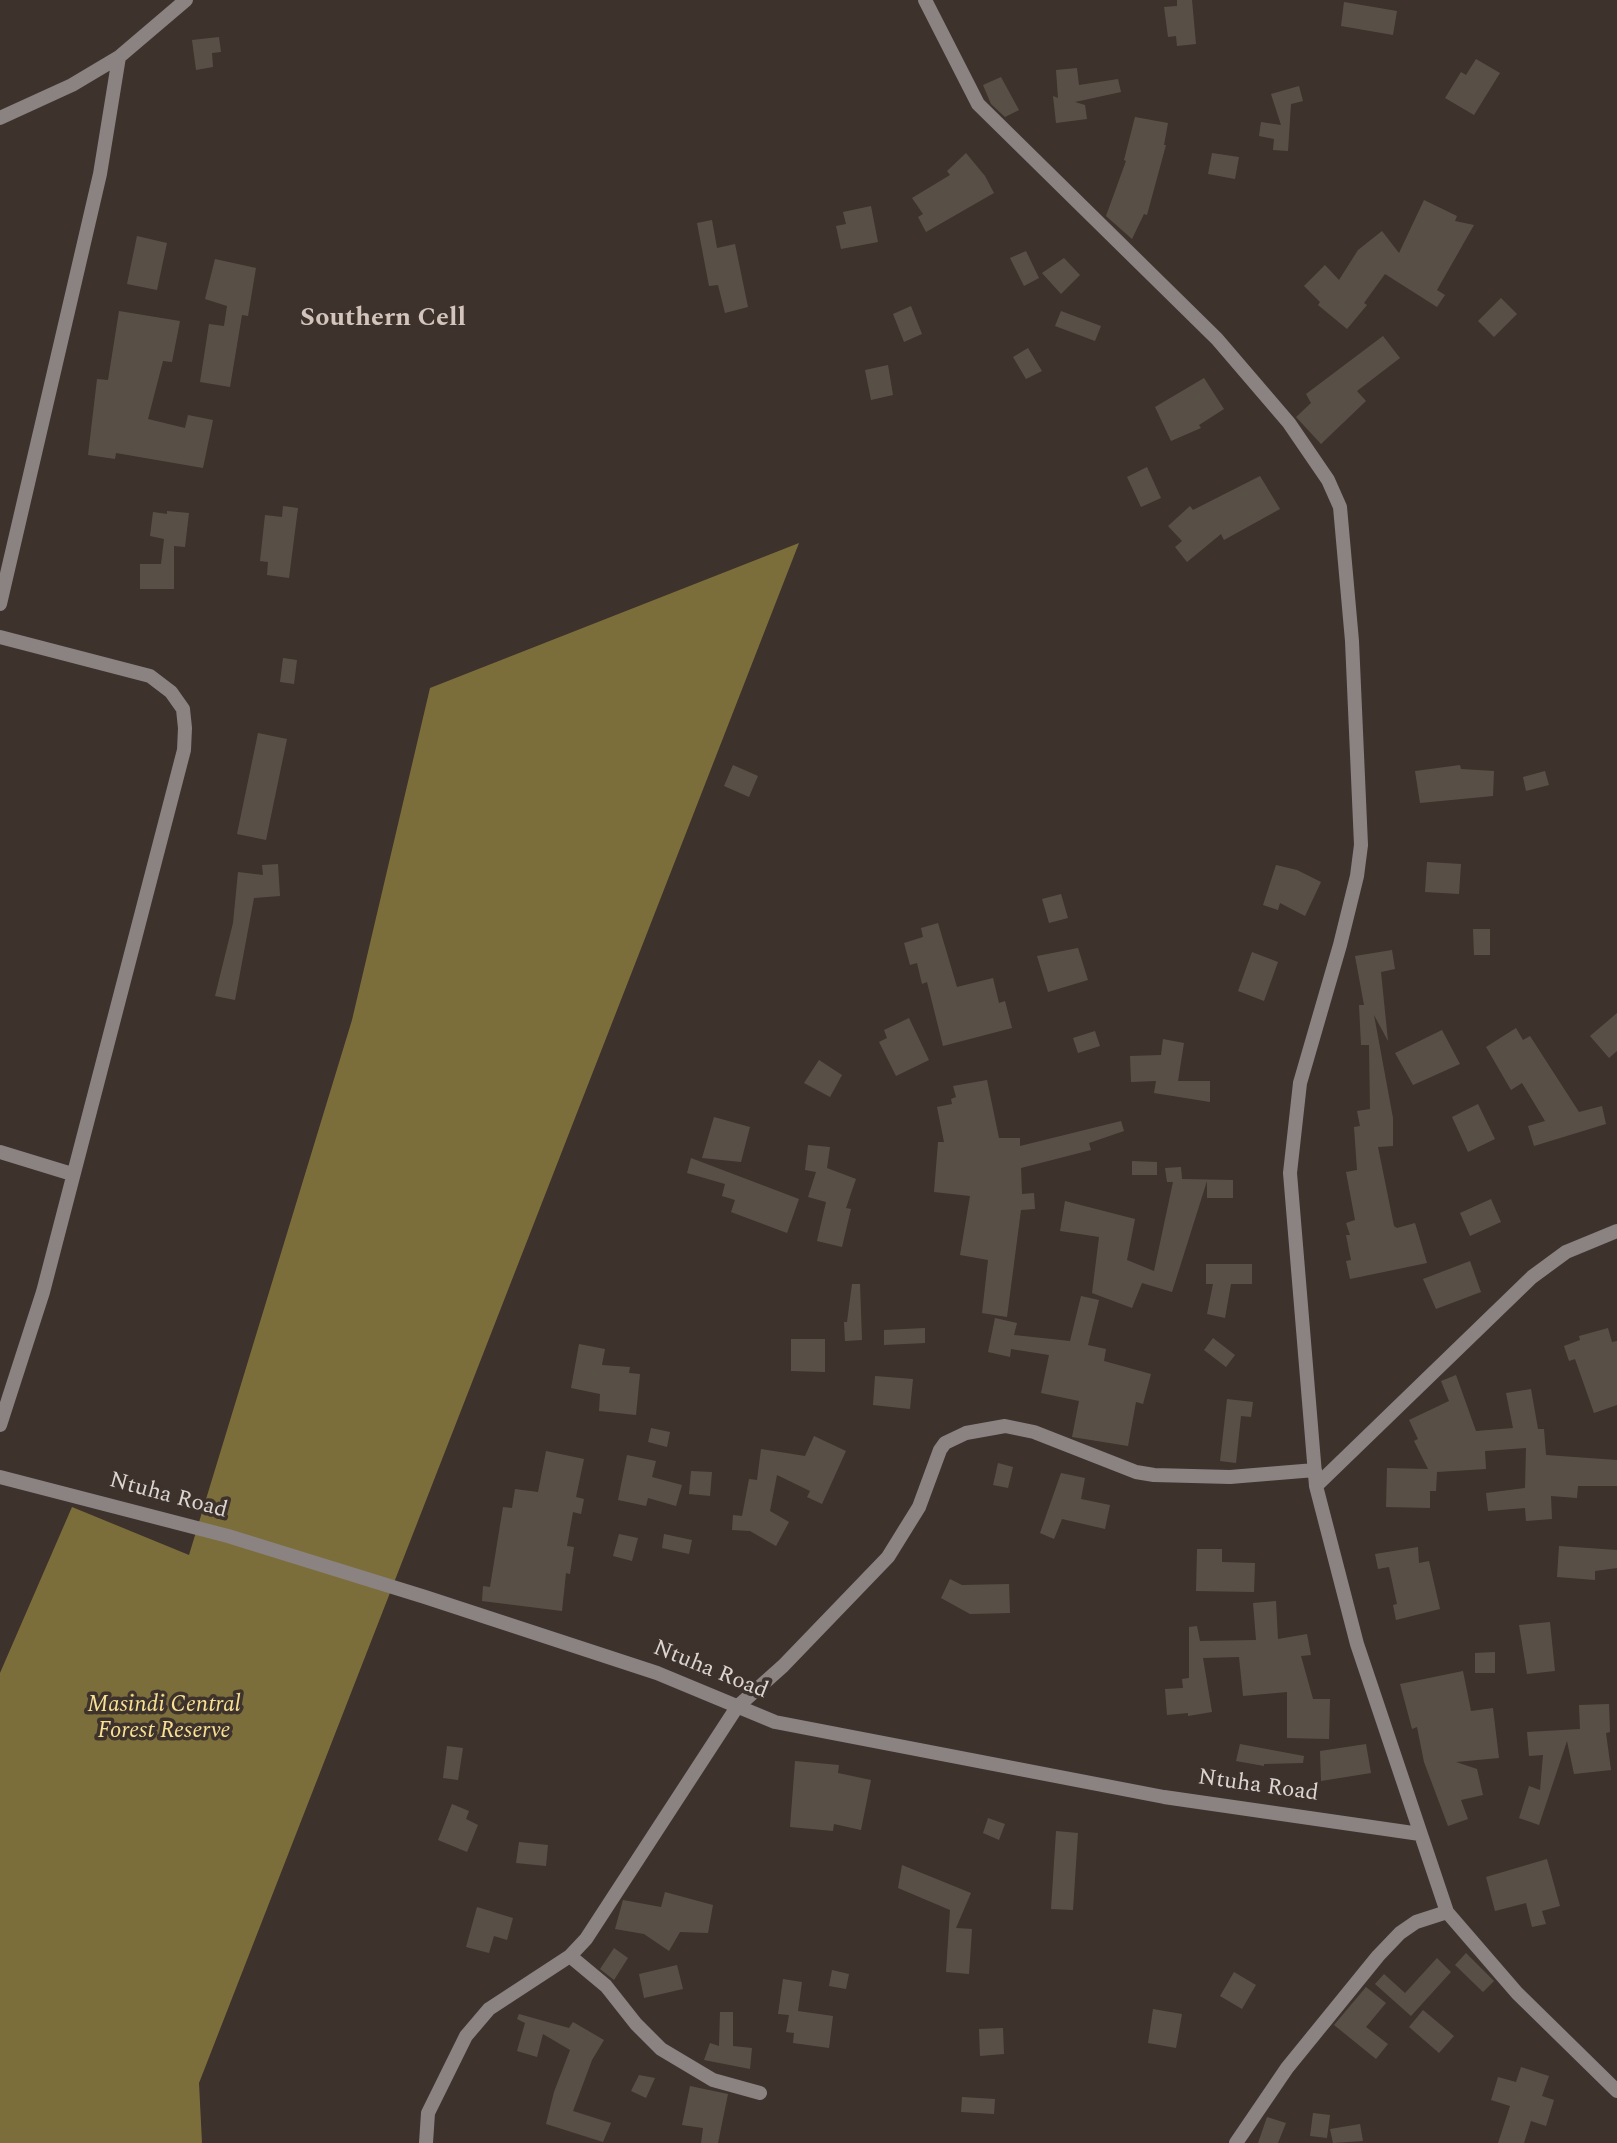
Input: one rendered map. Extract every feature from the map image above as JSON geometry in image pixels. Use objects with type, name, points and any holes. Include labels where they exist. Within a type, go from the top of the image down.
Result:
[{"type":"street","points":[[0,118],[72,86],[118,57],[186,0]]},
{"type":"street","points":[[925,0],[978,104],[1217,339],[1289,423],[1328,480],[1339,507],[1352,641],[1361,845],[1343,934],[1300,1083],[1290,1173],[1316,1486],[1357,1644],[1447,1912],[1517,1993],[1617,2091]]},
{"type":"street","points":[[0,604],[100,174],[118,57]]},
{"type":"street","points":[[0,637],[150,676],[177,700],[183,709],[186,728],[184,750],[43,1292],[0,1425]]},
{"type":"street","points":[[0,1152],[72,1174]]},
{"type":"street","points":[[1316,1486],[1532,1277],[1566,1252],[1617,1231]]},
{"type":"street","points":[[426,2143],[425,2127],[436,2092],[466,2036],[478,2020],[570,1956],[586,1939],[737,1707],[783,1666],[888,1557],[919,1507],[940,1450],[955,1437],[990,1427],[1021,1429],[1136,1472],[1154,1475],[1230,1477],[1314,1470]]},
{"type":"street","name":"Ntuha Road","points":[[0,1477],[228,1536],[437,1601],[645,1669],[716,1695],[752,1715],[799,1727],[1164,1797],[1420,1833]]},
{"type":"street","points":[[1236,2143],[1287,2068],[1385,1948],[1416,1922],[1447,1912]]},
{"type":"street","points":[[570,1956],[606,1986],[636,2024],[661,2049],[713,2080],[760,2093]]},
{"type":"green space","name":"Masindi Central Forest Reserve","points":[[799,543],[199,2083],[202,2143],[0,2143],[0,1673],[72,1507],[189,1555],[352,1020],[430,688]]},
{"type":"building","points":[[1177,0],[1192,0],[1196,44],[1177,46],[1176,36],[1168,37],[1164,7],[1177,6]]},
{"type":"building","points":[[1344,2],[1397,11],[1393,35],[1341,26]]},
{"type":"building","points":[[219,37],[221,52],[212,53],[213,67],[196,70],[192,40]]},
{"type":"building","points":[[1476,59],[1500,73],[1474,115],[1445,98],[1461,72],[1466,75]]},
{"type":"building","points":[[1077,68],[1079,85],[1118,79],[1121,92],[1075,102],[1085,105],[1087,119],[1056,123],[1053,96],[1058,98],[1056,70]]},
{"type":"building","points":[[1001,77],[1019,110],[1005,117],[991,104],[983,85]]},
{"type":"building","points":[[1299,86],[1303,101],[1291,104],[1288,151],[1273,150],[1274,139],[1259,136],[1261,122],[1281,125],[1271,94]]},
{"type":"building","points":[[1135,117],[1168,123],[1166,145],[1147,215],[1144,214],[1132,239],[1106,216],[1126,161],[1124,160]]},
{"type":"building","points":[[966,153],[985,176],[994,193],[926,232],[918,217],[923,214],[912,198],[950,175],[947,171]]},
{"type":"building","points":[[1212,153],[1239,157],[1235,179],[1208,174]]},
{"type":"building","points":[[1424,200],[1457,216],[1455,221],[1474,225],[1437,290],[1445,295],[1437,307],[1385,274],[1364,303],[1367,305],[1347,329],[1318,305],[1320,302],[1304,286],[1325,265],[1339,280],[1358,250],[1382,231],[1399,253]]},
{"type":"building","points":[[871,206],[878,242],[841,249],[836,226],[846,224],[843,212]]},
{"type":"building","points":[[712,220],[717,248],[735,244],[748,307],[725,313],[718,285],[709,286],[697,223]]},
{"type":"building","points":[[137,236],[167,243],[157,290],[127,284]]},
{"type":"building","points":[[1026,251],[1039,278],[1024,286],[1010,258]]},
{"type":"building","points":[[1064,258],[1080,275],[1061,294],[1042,273]]},
{"type":"building","points":[[215,259],[256,268],[248,316],[242,315],[230,387],[200,382],[209,324],[224,326],[227,306],[205,299]]},
{"type":"building","points":[[1501,298],[1517,314],[1494,337],[1478,321]]},
{"type":"building","points":[[911,306],[922,334],[904,342],[893,314]]},
{"type":"building","points":[[119,311],[180,321],[172,362],[163,361],[148,419],[185,428],[188,415],[213,420],[203,468],[116,453],[115,459],[88,455],[97,379],[108,380]]},
{"type":"building","points":[[1061,311],[1101,326],[1095,341],[1055,326]]},
{"type":"building","points":[[1383,336],[1400,358],[1357,391],[1366,401],[1321,444],[1296,417],[1311,403],[1306,394]]},
{"type":"building","points":[[1028,348],[1042,371],[1026,379],[1013,357]]},
{"type":"building","points":[[888,365],[893,395],[871,400],[865,370]]},
{"type":"building","points":[[1204,378],[1224,409],[1199,425],[1201,428],[1171,441],[1155,407]]},
{"type":"building","points":[[1147,467],[1161,498],[1141,507],[1127,477]]},
{"type":"building","points":[[1260,476],[1280,509],[1224,540],[1221,534],[1187,562],[1175,547],[1182,541],[1168,526],[1190,506],[1193,510]]},
{"type":"building","points":[[283,506],[298,508],[289,578],[267,575],[268,562],[260,561],[265,515],[282,517]]},
{"type":"building","points":[[167,511],[189,513],[185,547],[174,546],[174,589],[140,589],[140,564],[161,564],[164,539],[150,536],[153,512],[167,514]]},
{"type":"building","points":[[283,658],[297,660],[294,684],[280,682]]},
{"type":"building","points":[[258,733],[287,739],[266,840],[237,834]]},
{"type":"building","points":[[733,765],[758,776],[749,797],[724,786]]},
{"type":"building","points":[[1460,765],[1461,769],[1494,771],[1493,796],[1420,803],[1415,771]]},
{"type":"building","points":[[1545,771],[1549,785],[1526,791],[1523,777]]},
{"type":"building","points":[[1427,862],[1461,864],[1459,894],[1425,892]]},
{"type":"building","points":[[278,864],[280,896],[254,898],[235,1000],[215,996],[233,923],[238,872],[263,875],[262,865]]},
{"type":"building","points":[[1276,865],[1297,870],[1321,882],[1305,916],[1280,903],[1278,910],[1263,905]]},
{"type":"building","points":[[1061,894],[1068,918],[1049,923],[1042,899]]},
{"type":"building","points":[[938,923],[957,987],[993,978],[999,1003],[1005,1001],[1012,1028],[943,1046],[927,982],[922,984],[917,963],[910,965],[904,943],[923,937],[921,928]]},
{"type":"building","points":[[1473,929],[1490,929],[1490,955],[1474,955]]},
{"type":"building","points":[[1078,948],[1088,980],[1048,992],[1037,956]]},
{"type":"building","points":[[1392,950],[1395,969],[1381,972],[1388,1041],[1374,1015],[1393,1118],[1393,1146],[1378,1147],[1394,1226],[1397,1228],[1415,1223],[1427,1263],[1350,1279],[1346,1261],[1351,1260],[1346,1235],[1350,1235],[1346,1223],[1355,1220],[1346,1172],[1357,1170],[1354,1127],[1360,1126],[1357,1111],[1370,1109],[1369,1045],[1361,1045],[1359,1005],[1364,1005],[1355,956]]},
{"type":"building","points":[[1252,952],[1278,962],[1264,1001],[1238,991]]},
{"type":"building","points":[[1617,1013],[1617,1051],[1609,1058],[1590,1036]]},
{"type":"building","points":[[909,1018],[929,1060],[896,1076],[879,1042],[887,1038],[884,1030]]},
{"type":"building","points":[[1516,1028],[1523,1040],[1530,1036],[1579,1112],[1602,1106],[1606,1124],[1534,1146],[1528,1126],[1545,1121],[1522,1083],[1511,1090],[1486,1047]]},
{"type":"building","points":[[1442,1030],[1460,1064],[1413,1085],[1395,1053]]},
{"type":"building","points":[[1095,1031],[1100,1046],[1078,1053],[1073,1038]]},
{"type":"building","points":[[1163,1039],[1184,1043],[1178,1081],[1210,1081],[1210,1102],[1154,1093],[1156,1081],[1131,1082],[1130,1056],[1161,1055]]},
{"type":"building","points":[[819,1060],[842,1075],[830,1097],[804,1083]]},
{"type":"building","points":[[987,1080],[999,1138],[1020,1138],[1020,1146],[1121,1121],[1124,1131],[1089,1143],[1091,1150],[1021,1168],[1022,1194],[1034,1193],[1035,1209],[1021,1210],[1007,1317],[982,1313],[988,1260],[960,1255],[970,1196],[934,1192],[938,1142],[944,1142],[937,1107],[952,1104],[951,1099],[956,1097],[953,1086]]},
{"type":"building","points":[[1478,1104],[1495,1139],[1468,1152],[1452,1117]]},
{"type":"building","points":[[714,1117],[750,1127],[741,1162],[702,1158]]},
{"type":"building","points":[[808,1145],[830,1147],[827,1168],[856,1179],[846,1208],[851,1209],[842,1247],[817,1241],[826,1202],[808,1197],[816,1172],[805,1170]]},
{"type":"building","points":[[691,1158],[799,1199],[787,1233],[731,1212],[735,1200],[722,1196],[725,1184],[687,1173]]},
{"type":"building","points":[[1132,1161],[1157,1162],[1157,1175],[1132,1175]]},
{"type":"building","points":[[1181,1167],[1182,1179],[1233,1180],[1233,1198],[1207,1198],[1207,1181],[1172,1292],[1142,1283],[1132,1308],[1092,1293],[1099,1237],[1060,1231],[1065,1201],[1135,1219],[1127,1260],[1154,1271],[1173,1182],[1167,1182],[1165,1168]]},
{"type":"building","points":[[1491,1199],[1501,1222],[1470,1236],[1460,1213]]},
{"type":"building","points":[[1470,1261],[1481,1292],[1436,1309],[1423,1279]]},
{"type":"building","points":[[1206,1264],[1252,1264],[1252,1284],[1231,1284],[1225,1318],[1207,1314],[1213,1284],[1206,1284]]},
{"type":"building","points":[[852,1284],[860,1284],[862,1340],[845,1341],[844,1322],[847,1322]]},
{"type":"building","points":[[1081,1296],[1099,1300],[1088,1345],[1106,1349],[1104,1361],[1151,1374],[1143,1404],[1136,1402],[1128,1446],[1072,1437],[1079,1401],[1041,1393],[1049,1355],[1011,1349],[1010,1357],[988,1352],[995,1318],[1017,1323],[1014,1335],[1070,1341]]},
{"type":"building","points":[[925,1328],[925,1343],[884,1345],[884,1330]]},
{"type":"building","points":[[1608,1328],[1612,1342],[1617,1341],[1617,1405],[1594,1413],[1575,1359],[1569,1361],[1564,1346],[1580,1340],[1579,1336]]},
{"type":"building","points":[[1213,1338],[1235,1355],[1226,1367],[1204,1350]]},
{"type":"building","points":[[791,1339],[825,1339],[825,1372],[791,1371]]},
{"type":"building","points":[[579,1344],[605,1349],[602,1365],[630,1367],[629,1373],[640,1374],[636,1415],[599,1411],[600,1394],[571,1388]]},
{"type":"building","points":[[1456,1375],[1476,1431],[1513,1428],[1506,1393],[1531,1389],[1538,1429],[1544,1429],[1546,1455],[1617,1460],[1617,1486],[1578,1486],[1577,1498],[1551,1496],[1552,1519],[1526,1521],[1525,1508],[1488,1511],[1486,1493],[1525,1488],[1526,1448],[1485,1451],[1486,1469],[1437,1472],[1436,1491],[1430,1491],[1430,1508],[1386,1507],[1387,1468],[1428,1469],[1414,1441],[1418,1439],[1409,1420],[1449,1401],[1441,1381]]},
{"type":"building","points":[[875,1376],[913,1379],[910,1409],[873,1405]]},
{"type":"building","points":[[1227,1399],[1253,1402],[1251,1417],[1241,1416],[1236,1463],[1220,1461]]},
{"type":"building","points":[[651,1428],[670,1432],[667,1447],[648,1442]]},
{"type":"building","points":[[814,1436],[846,1451],[822,1504],[807,1497],[810,1491],[777,1475],[770,1511],[789,1522],[776,1546],[750,1531],[732,1530],[733,1515],[742,1516],[749,1479],[757,1480],[761,1449],[805,1456]]},
{"type":"building","points":[[546,1451],[584,1459],[576,1497],[584,1499],[581,1514],[573,1512],[567,1546],[574,1547],[570,1574],[566,1573],[562,1611],[482,1601],[483,1586],[490,1587],[503,1507],[512,1508],[515,1489],[538,1492]]},
{"type":"building","points":[[627,1455],[656,1461],[652,1477],[682,1485],[676,1506],[648,1498],[646,1506],[618,1500]]},
{"type":"building","points":[[998,1463],[1013,1467],[1008,1488],[993,1485]]},
{"type":"building","points":[[691,1471],[712,1472],[710,1496],[689,1494]]},
{"type":"building","points":[[1061,1473],[1085,1478],[1081,1499],[1110,1505],[1105,1529],[1062,1519],[1054,1539],[1040,1533]]},
{"type":"building","points":[[619,1534],[638,1538],[632,1561],[613,1556]]},
{"type":"building","points":[[664,1534],[692,1540],[689,1554],[662,1548]]},
{"type":"building","points":[[1559,1546],[1617,1550],[1617,1568],[1595,1571],[1595,1580],[1557,1577]]},
{"type":"building","points":[[1418,1547],[1419,1563],[1429,1561],[1440,1609],[1396,1620],[1393,1605],[1397,1604],[1389,1567],[1378,1569],[1375,1554]]},
{"type":"building","points":[[1197,1549],[1222,1549],[1222,1562],[1255,1563],[1254,1592],[1196,1591]]},
{"type":"building","points":[[950,1579],[962,1585],[1009,1584],[1010,1613],[970,1614],[941,1598]]},
{"type":"building","points":[[1276,1601],[1278,1639],[1307,1634],[1311,1655],[1301,1656],[1313,1699],[1330,1699],[1329,1739],[1287,1738],[1287,1692],[1243,1696],[1239,1657],[1203,1658],[1212,1712],[1188,1716],[1188,1713],[1167,1715],[1165,1689],[1183,1688],[1182,1679],[1189,1678],[1189,1627],[1197,1626],[1200,1641],[1256,1640],[1253,1603]]},
{"type":"building","points":[[1550,1622],[1555,1671],[1527,1674],[1519,1625]]},
{"type":"building","points":[[1495,1652],[1495,1673],[1475,1673],[1475,1653]]},
{"type":"building","points":[[1463,1671],[1471,1711],[1493,1708],[1499,1758],[1456,1762],[1477,1769],[1483,1795],[1461,1800],[1468,1819],[1448,1826],[1424,1762],[1417,1727],[1412,1729],[1400,1684]]},
{"type":"building","points":[[1609,1704],[1610,1732],[1606,1733],[1611,1770],[1574,1774],[1567,1741],[1539,1825],[1519,1818],[1529,1786],[1540,1790],[1543,1755],[1529,1756],[1527,1732],[1580,1729],[1579,1705]]},
{"type":"building","points":[[1240,1744],[1304,1756],[1303,1763],[1264,1766],[1236,1761]]},
{"type":"building","points":[[1366,1744],[1371,1773],[1321,1781],[1320,1751]]},
{"type":"building","points":[[447,1746],[463,1748],[458,1780],[443,1778]]},
{"type":"building","points":[[795,1761],[839,1765],[838,1773],[871,1780],[861,1830],[834,1824],[833,1831],[790,1827]]},
{"type":"building","points":[[452,1804],[469,1811],[466,1819],[478,1825],[467,1852],[438,1840]]},
{"type":"building","points":[[988,1818],[1005,1824],[999,1840],[983,1833]]},
{"type":"building","points":[[1056,1831],[1078,1833],[1073,1910],[1051,1909]]},
{"type":"building","points":[[519,1842],[548,1845],[546,1866],[516,1863]]},
{"type":"building","points":[[1547,1859],[1560,1906],[1542,1911],[1546,1924],[1532,1927],[1526,1903],[1495,1911],[1486,1877]]},
{"type":"building","points":[[902,1865],[971,1893],[956,1928],[972,1929],[969,1974],[946,1972],[950,1910],[898,1888]]},
{"type":"building","points":[[665,1892],[713,1905],[708,1933],[680,1932],[669,1951],[644,1934],[615,1929],[623,1900],[661,1907]]},
{"type":"building","points":[[477,1907],[513,1918],[507,1940],[494,1936],[489,1953],[466,1947]]},
{"type":"building","points":[[614,1948],[628,1958],[614,1980],[600,1969]]},
{"type":"building","points":[[1466,1953],[1494,1981],[1483,1992],[1455,1965]]},
{"type":"building","points":[[1437,1958],[1451,1972],[1411,2016],[1375,1984],[1384,1974],[1405,1993]]},
{"type":"building","points":[[677,1965],[683,1989],[644,1998],[639,1974]]},
{"type":"building","points":[[832,1970],[849,1974],[846,1989],[829,1986]]},
{"type":"building","points":[[1234,1972],[1256,1985],[1242,2009],[1220,1996]]},
{"type":"building","points":[[783,1979],[802,1982],[798,2011],[833,2016],[829,2048],[793,2043],[794,2033],[786,2032],[789,2015],[778,2014]]},
{"type":"building","points":[[1366,1987],[1386,2003],[1366,2027],[1388,2044],[1376,2059],[1334,2025]]},
{"type":"building","points":[[1153,2009],[1182,2014],[1176,2048],[1148,2043]]},
{"type":"building","points":[[1423,2010],[1454,2036],[1439,2053],[1409,2027]]},
{"type":"building","points":[[720,2012],[733,2012],[733,2046],[752,2048],[750,2069],[704,2060],[710,2043],[719,2046]]},
{"type":"building","points":[[519,2014],[569,2028],[573,2022],[604,2040],[592,2060],[573,2111],[611,2123],[603,2142],[546,2124],[554,2092],[570,2050],[543,2034],[537,2057],[517,2051],[525,2023],[517,2019]]},
{"type":"building","points":[[1003,2028],[1004,2054],[980,2056],[979,2029]]},
{"type":"building","points":[[1521,2067],[1549,2076],[1542,2096],[1554,2100],[1546,2126],[1531,2121],[1524,2143],[1498,2143],[1510,2106],[1491,2100],[1498,2077],[1516,2082]]},
{"type":"building","points":[[639,2075],[655,2078],[646,2098],[631,2091]]},
{"type":"building","points":[[690,2086],[728,2094],[718,2143],[701,2143],[703,2128],[682,2125]]},
{"type":"building","points":[[962,2097],[995,2099],[994,2114],[961,2112]]},
{"type":"building","points":[[1313,2113],[1330,2115],[1327,2138],[1310,2136]]},
{"type":"building","points":[[1267,2117],[1286,2123],[1278,2143],[1258,2143]]},
{"type":"building","points":[[1360,2124],[1363,2141],[1333,2143],[1330,2129]]},
{"type":"district","name":"Southern Cell","points":[[383,320]]}]
